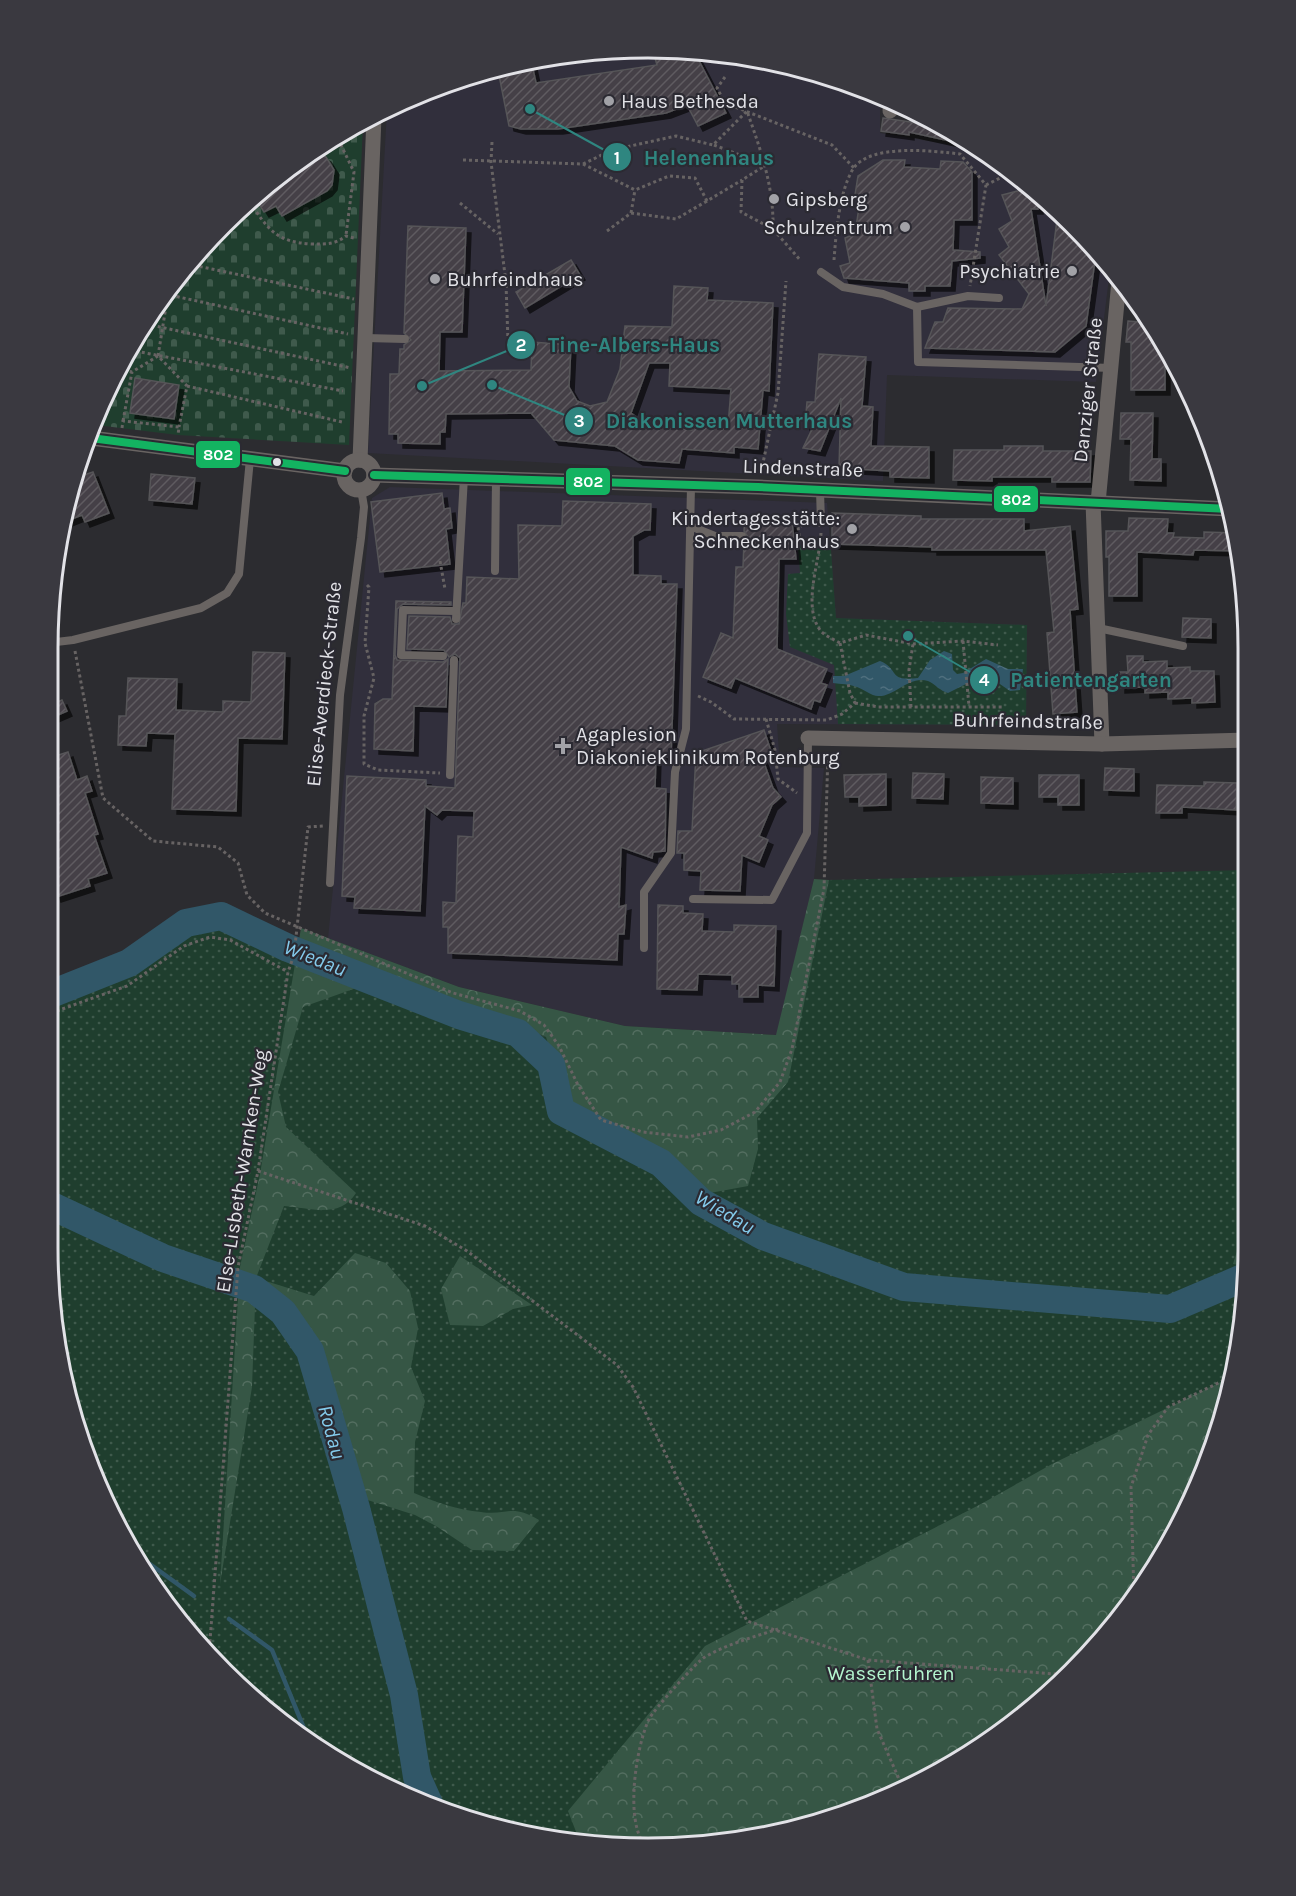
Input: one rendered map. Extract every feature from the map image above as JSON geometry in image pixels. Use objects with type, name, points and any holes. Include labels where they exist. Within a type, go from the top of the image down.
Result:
[{"type":"street","points":[[360,460],[374,126]]},
{"type":"street","name":"Danziger Straße","points":[[1102,744],[1095,502],[1112,368],[1118,292]]},
{"type":"street","points":[[97,439],[345,471]]},
{"type":"street","points":[[360,460],[371,466],[374,475],[370,484],[362,489],[350,486],[345,479],[345,471],[351,462],[360,460]]},
{"type":"street","name":"Lindenstraße","points":[[374,475],[758,487],[1220,508]]},
{"type":"street","name":"Buhrfeindstraße","points":[[808,738],[1102,744],[1238,740]]},
{"type":"lane","points":[[821,272],[843,287],[883,294],[917,307],[968,296],[999,298]]},
{"type":"lane","points":[[917,307],[918,362],[1112,368]]},
{"type":"lane","points":[[366,338],[405,339]]},
{"type":"lane","points":[[58,642],[201,608],[227,593],[238,574],[250,459]]},
{"type":"lane","points":[[442,656],[402,655],[403,610],[456,615],[464,477]]},
{"type":"lane","points":[[495,571],[496,478]]},
{"type":"lane","points":[[644,948],[644,892],[671,853],[675,772],[686,729],[691,486]]},
{"type":"lane","name":"Elise-Averdieck-Straße","points":[[330,883],[340,695],[362,528],[362,489]]},
{"type":"lane","points":[[820,490],[821,524]]},
{"type":"lane","points":[[690,526],[715,536],[742,536]]},
{"type":"lane","points":[[1098,628],[1183,646]]},
{"type":"lane","points":[[450,775],[454,660]]},
{"type":"lane","points":[[693,898],[772,900],[807,833],[808,738]]},
{"type":"path","points":[[725,77],[717,88],[725,103],[832,145],[854,168]]},
{"type":"path","points":[[713,145],[747,111]]},
{"type":"path","points":[[747,111],[766,165],[774,199],[773,229]]},
{"type":"path","points":[[583,164],[612,150],[676,136],[713,145],[766,165]]},
{"type":"path","points":[[492,142],[491,162],[506,283],[508,342]]},
{"type":"path","points":[[255,209],[265,225],[289,243],[334,245],[346,236],[354,172],[341,145]]},
{"type":"path","points":[[834,260],[837,218],[854,168],[874,154],[923,150],[960,154],[986,185],[968,296]]},
{"type":"path","points":[[463,160],[583,164],[635,190],[669,176],[695,178],[707,201]]},
{"type":"path","points":[[631,213],[675,219],[766,165]]},
{"type":"path","points":[[986,185],[1002,177]]},
{"type":"path","points":[[742,180],[741,212],[773,229],[801,261]]},
{"type":"path","points":[[607,231],[631,213],[635,190]]},
{"type":"path","points":[[460,203],[499,235]]},
{"type":"path","points":[[346,236],[370,243]]},
{"type":"path","points":[[199,266],[367,302]]},
{"type":"path","points":[[758,487],[778,393],[786,281]]},
{"type":"path","points":[[175,296],[348,333]]},
{"type":"path","points":[[158,356],[164,312]]},
{"type":"path","points":[[154,326],[364,371]]},
{"type":"path","points":[[138,352],[343,391]]},
{"type":"path","points":[[127,371],[132,372],[158,356]]},
{"type":"path","points":[[158,356],[187,386],[342,422]]},
{"type":"path","points":[[123,421],[132,372]]},
{"type":"path","points":[[179,428],[187,386]]},
{"type":"path","points":[[820,548],[800,542],[798,527],[805,523],[821,524],[820,548],[813,610],[820,630],[840,643],[848,686],[855,703]]},
{"type":"path","points":[[369,587],[365,643],[374,678],[364,716],[364,764],[378,770],[450,775]]},
{"type":"path","points":[[840,643],[866,635],[913,644],[963,641],[998,645]]},
{"type":"path","points":[[73,640],[103,798],[153,841],[218,847],[238,863],[247,895],[265,913],[298,929],[453,993],[520,1011],[544,1025],[560,1046],[578,1084],[602,1120],[643,1132],[688,1137],[721,1130],[755,1112],[780,1082],[792,1049],[824,889],[829,739]]},
{"type":"path","points":[[963,641],[969,706]]},
{"type":"path","points":[[911,707],[909,670],[913,644]]},
{"type":"path","points":[[711,702],[735,719],[827,720],[842,714],[855,703]]},
{"type":"path","points":[[855,703],[878,707],[1004,707]]},
{"type":"path","points":[[766,719],[775,750],[778,779],[784,786],[807,799]]},
{"type":"path","name":"Else-Lisbeth-Warnken-Weg","points":[[210,1642],[238,1267],[258,1171],[288,972],[294,955],[308,826],[333,826]]},
{"type":"path","points":[[58,1011],[127,986],[184,946],[210,937],[230,939],[288,972]]},
{"type":"path","points":[[258,1171],[425,1226],[467,1251],[617,1365],[633,1387],[747,1621],[779,1629],[868,1660],[1055,1674]]},
{"type":"path","points":[[1134,1582],[1131,1486],[1148,1435],[1168,1407],[1222,1381]]},
{"type":"path","points":[[638,1838],[632,1789],[649,1718],[703,1658],[745,1639],[779,1629]]},
{"type":"path","points":[[868,1660],[877,1729],[900,1781]]},
{"type":"shaded area","points":[[648,58],[687,60],[763,70],[801,79],[874,103],[880,106],[880,133],[957,146],[976,158],[1037,205],[1065,231],[1109,280],[1096,382],[887,375],[883,481],[368,453],[386,119],[459,90],[533,70],[609,60]]},
{"type":"shaded area","name":"Agaplesion Diakonieklinikum Rotenburg","points":[[390,487],[827,503],[836,618],[1027,625],[1026,725],[777,724],[780,767],[824,768],[814,879],[777,1035],[625,1026],[459,987],[328,938],[372,498]]},
{"type":"green space","points":[[363,132],[349,445],[178,435],[102,426],[137,353],[180,289],[231,231],[289,180]]},
{"type":"green space","points":[[798,546],[831,550],[836,618],[1027,625],[1026,725],[838,724],[834,665],[790,647],[786,614],[788,574],[800,573]]},
{"type":"green space","points":[[1238,870],[1238,1248],[1236,1287],[1226,1363],[1217,1401],[1193,1474],[1177,1509],[1159,1543],[1116,1607],[1065,1665],[1037,1691],[1007,1716],[943,1759],[874,1793],[837,1806],[763,1826],[725,1832],[648,1838],[609,1836],[533,1826],[495,1817],[422,1793],[387,1777],[353,1759],[289,1716],[231,1665],[180,1607],[158,1576],[137,1543],[103,1474],[79,1401],[70,1363],[60,1287],[58,981],[113,961],[141,946],[165,926],[196,910],[223,907],[305,945],[546,1037],[787,1082],[829,880]]},
{"type":"green space","points":[[814,879],[829,880],[788,1082],[757,1118],[758,1149],[748,1186],[710,1193],[635,1138],[568,1106],[546,1037],[509,1022],[505,1038],[356,988],[303,1007],[278,1092],[286,1127],[356,1193],[342,1206],[333,1209],[314,1210],[284,1206],[256,1278],[314,1296],[355,1253],[386,1263],[410,1291],[418,1328],[411,1367],[425,1401],[415,1442],[414,1493],[464,1509],[490,1513],[522,1512],[539,1520],[514,1551],[472,1550],[415,1515],[358,1497],[315,1347],[286,1306],[256,1279],[252,1387],[220,1584],[240,1267],[260,1174],[301,928],[459,987],[625,1026],[776,1035]]},
{"type":"green space","points":[[1238,1248],[1237,1265],[1233,1264]]},
{"type":"green space","points":[[460,1256],[532,1305],[513,1309],[483,1326],[450,1325],[441,1289]]},
{"type":"green space","name":"Wasserfuhren","points":[[1222,1382],[1193,1474],[1159,1543],[1138,1576],[1116,1607],[1065,1665],[1007,1716],[976,1738],[943,1759],[874,1793],[801,1817],[763,1826],[687,1836],[648,1838],[576,1833],[568,1811],[705,1646],[981,1504],[1052,1464]]},
{"type":"water","points":[[944,651],[952,654],[953,670],[957,674],[963,673],[986,659],[1008,669],[1023,669],[1020,690],[1010,691],[997,682],[974,680],[948,693],[928,681],[921,680],[878,696],[854,686],[833,683],[833,676],[844,676],[880,661],[902,678],[918,678],[930,660]]},
{"type":"building","points":[[655,58],[699,61],[726,113],[698,126],[687,105],[666,113],[558,129],[521,129],[509,126],[500,78],[533,70],[536,83],[657,65]]},
{"type":"building","points":[[883,118],[916,123],[949,141],[909,132],[909,135],[881,131]]},
{"type":"building","points":[[324,156],[326,157],[334,170],[332,185],[327,191],[282,216],[276,206],[264,212],[259,205],[289,180]]},
{"type":"building","name":"Schulzentrum","points":[[883,160],[905,160],[904,167],[940,169],[941,161],[963,162],[972,172],[972,220],[954,220],[953,250],[980,252],[980,258],[952,261],[950,286],[925,286],[925,291],[909,291],[909,283],[844,278],[840,266],[850,263],[845,238],[855,234],[859,207],[855,195],[858,176]]},
{"type":"building","name":"Psychiatrie","points":[[1020,190],[1038,206],[1038,209],[1031,209],[1046,306],[1057,223],[1095,263],[1086,326],[1055,352],[925,348],[935,322],[943,322],[948,308],[1022,309],[1029,294],[999,255],[1009,247],[999,229],[1012,221],[1002,195]]},
{"type":"building","points":[[408,226],[466,228],[462,332],[440,332],[439,371],[531,370],[532,342],[571,345],[569,387],[577,401],[590,406],[607,402],[620,369],[625,326],[672,327],[674,286],[708,288],[707,300],[773,303],[769,391],[763,390],[758,449],[734,447],[734,453],[682,449],[679,463],[638,460],[615,446],[554,440],[531,413],[446,414],[445,432],[440,432],[440,444],[398,443],[398,434],[389,434],[390,374],[399,374],[400,349],[404,349],[404,345],[411,340],[404,333]],"holes":[[[649,363],[670,363],[669,386],[731,389],[728,426],[692,423],[692,430],[649,426],[631,413]]]},
{"type":"building","points":[[571,260],[580,275],[525,308],[516,292]]},
{"type":"building","points":[[1128,321],[1139,322],[1165,364],[1165,390],[1131,390],[1131,342],[1126,342]]},
{"type":"building","points":[[819,354],[866,357],[862,406],[873,407],[871,446],[929,447],[929,478],[890,477],[890,471],[839,468],[841,398],[820,451],[803,448],[814,425],[805,425],[807,402],[815,402]]},
{"type":"building","points":[[135,378],[179,385],[174,419],[130,413]]},
{"type":"building","points":[[1121,413],[1153,413],[1152,459],[1161,459],[1161,481],[1130,480],[1131,439],[1120,439]]},
{"type":"building","points":[[1004,446],[1043,446],[1043,451],[1091,451],[1090,482],[1052,482],[1052,477],[992,477],[992,481],[953,480],[954,450],[1004,450]]},
{"type":"building","points":[[93,472],[109,513],[85,522],[82,515],[73,518],[85,475]]},
{"type":"building","points":[[151,474],[195,478],[192,504],[149,500]]},
{"type":"building","points":[[442,493],[444,509],[450,508],[452,528],[446,529],[450,564],[380,572],[371,502]]},
{"type":"building","points":[[563,501],[651,504],[650,530],[644,530],[633,536],[633,575],[661,576],[661,584],[677,584],[671,757],[656,756],[655,788],[666,789],[665,851],[653,852],[652,858],[621,847],[619,907],[626,905],[624,934],[618,934],[617,960],[448,953],[448,927],[443,927],[443,902],[456,903],[458,836],[473,837],[474,811],[442,810],[437,815],[425,806],[420,911],[354,908],[355,897],[342,896],[347,776],[426,780],[426,786],[455,788],[460,658],[455,654],[449,657],[444,650],[407,649],[409,616],[450,617],[452,624],[459,624],[463,603],[466,603],[467,577],[519,579],[518,525],[562,526]]},
{"type":"building","points":[[832,513],[921,516],[921,519],[1024,519],[1024,531],[1070,526],[1078,609],[1070,610],[1077,712],[1053,714],[1047,633],[1054,632],[1046,550],[932,550],[932,547],[832,544]]},
{"type":"building","points":[[1129,518],[1168,519],[1167,533],[1174,533],[1173,537],[1204,538],[1204,532],[1226,533],[1229,551],[1194,550],[1193,555],[1137,552],[1137,596],[1109,596],[1106,531],[1128,531]]},
{"type":"building","points":[[745,519],[792,521],[796,559],[779,559],[777,649],[827,669],[821,683],[827,685],[820,702],[814,700],[811,709],[735,678],[731,688],[703,677],[721,633],[733,638],[736,567],[743,567],[744,542],[748,537],[744,531]]},
{"type":"building","points":[[396,601],[451,602],[451,605],[403,604],[397,609],[395,655],[397,660],[443,662],[448,659],[446,707],[414,706],[413,751],[374,749],[375,704],[383,699],[392,699]]},
{"type":"building","points":[[1183,618],[1211,619],[1211,638],[1182,637]]},
{"type":"building","points":[[253,652],[285,653],[282,739],[238,738],[236,811],[172,809],[175,734],[147,733],[146,746],[118,745],[119,716],[126,716],[128,678],[177,679],[176,710],[223,712],[223,701],[251,702]]},
{"type":"building","points":[[1127,656],[1143,656],[1143,662],[1167,661],[1167,668],[1190,667],[1190,671],[1214,671],[1215,702],[1192,703],[1192,698],[1168,699],[1168,692],[1145,693],[1145,687],[1120,688],[1120,672],[1128,672]]},
{"type":"building","points":[[62,700],[67,711],[58,715],[58,702]]},
{"type":"building","points":[[764,730],[772,754],[762,757],[773,788],[781,797],[772,805],[759,836],[768,840],[759,862],[742,855],[740,891],[700,890],[701,871],[684,870],[684,853],[677,853],[678,831],[692,831],[696,753]]},
{"type":"building","points":[[68,752],[77,780],[87,776],[92,791],[85,793],[98,834],[94,835],[107,873],[88,879],[90,886],[58,896],[58,755]]},
{"type":"building","points":[[1105,768],[1134,769],[1134,791],[1104,790]]},
{"type":"building","points":[[913,773],[944,774],[943,799],[912,798]]},
{"type":"building","points":[[886,774],[886,805],[859,806],[859,797],[845,797],[844,775]]},
{"type":"building","points":[[1039,775],[1079,775],[1079,805],[1058,805],[1058,797],[1039,797]]},
{"type":"building","points":[[981,777],[1013,778],[1013,804],[981,803]]},
{"type":"building","points":[[1204,782],[1237,783],[1236,810],[1182,807],[1182,813],[1156,813],[1157,785],[1204,786]]},
{"type":"building","points":[[658,905],[683,906],[683,913],[703,914],[702,931],[734,932],[734,925],[776,926],[774,986],[758,985],[758,997],[739,997],[739,984],[732,984],[732,975],[698,974],[697,990],[657,989]]},
{"type":"waterway","name":"Wiedau","points":[[58,991],[129,963],[186,923],[221,916],[288,948],[459,1015],[518,1033],[551,1064],[561,1111],[661,1163],[701,1202],[763,1236],[904,1287],[1170,1309],[1236,1281]]},
{"type":"waterway","name":"Rodau","points":[[58,1209],[163,1258],[254,1289],[283,1312],[310,1351],[356,1508],[404,1695],[417,1777],[425,1794]]},
{"type":"waterway","points":[[151,1565],[194,1596]]},
{"type":"waterway","points":[[229,1619],[272,1650],[303,1726]]},
{"type":"transit line","name":"802","points":[[97,439],[345,471]]},
{"type":"transit line","name":"802","points":[[374,475],[758,487],[1220,509]]},
{"type":"place","name":"Haus Bethesda","points":[[609,101]]},
{"type":"place","name":"Helenenhaus","points":[[530,109]]},
{"type":"place","name":"Gipsberg","points":[[774,199]]},
{"type":"place","name":"Schulzentrum","points":[[905,227]]},
{"type":"place","name":"Psychiatrie","points":[[1072,271]]},
{"type":"place","name":"Buhrfeindhaus","points":[[435,279]]},
{"type":"place","name":"Diakonissen Mutterhaus","points":[[492,385]]},
{"type":"place","name":"Tine-Albers-Haus","points":[[422,386]]},
{"type":"place","name":"Kindertagesstätte: Schneckenhaus","points":[[852,529]]},
{"type":"place","name":"Patientengarten","points":[[908,636]]},
{"type":"place","name":"Agaplesion Diakonieklinikum Rotenburg","points":[[563,746]]}]
